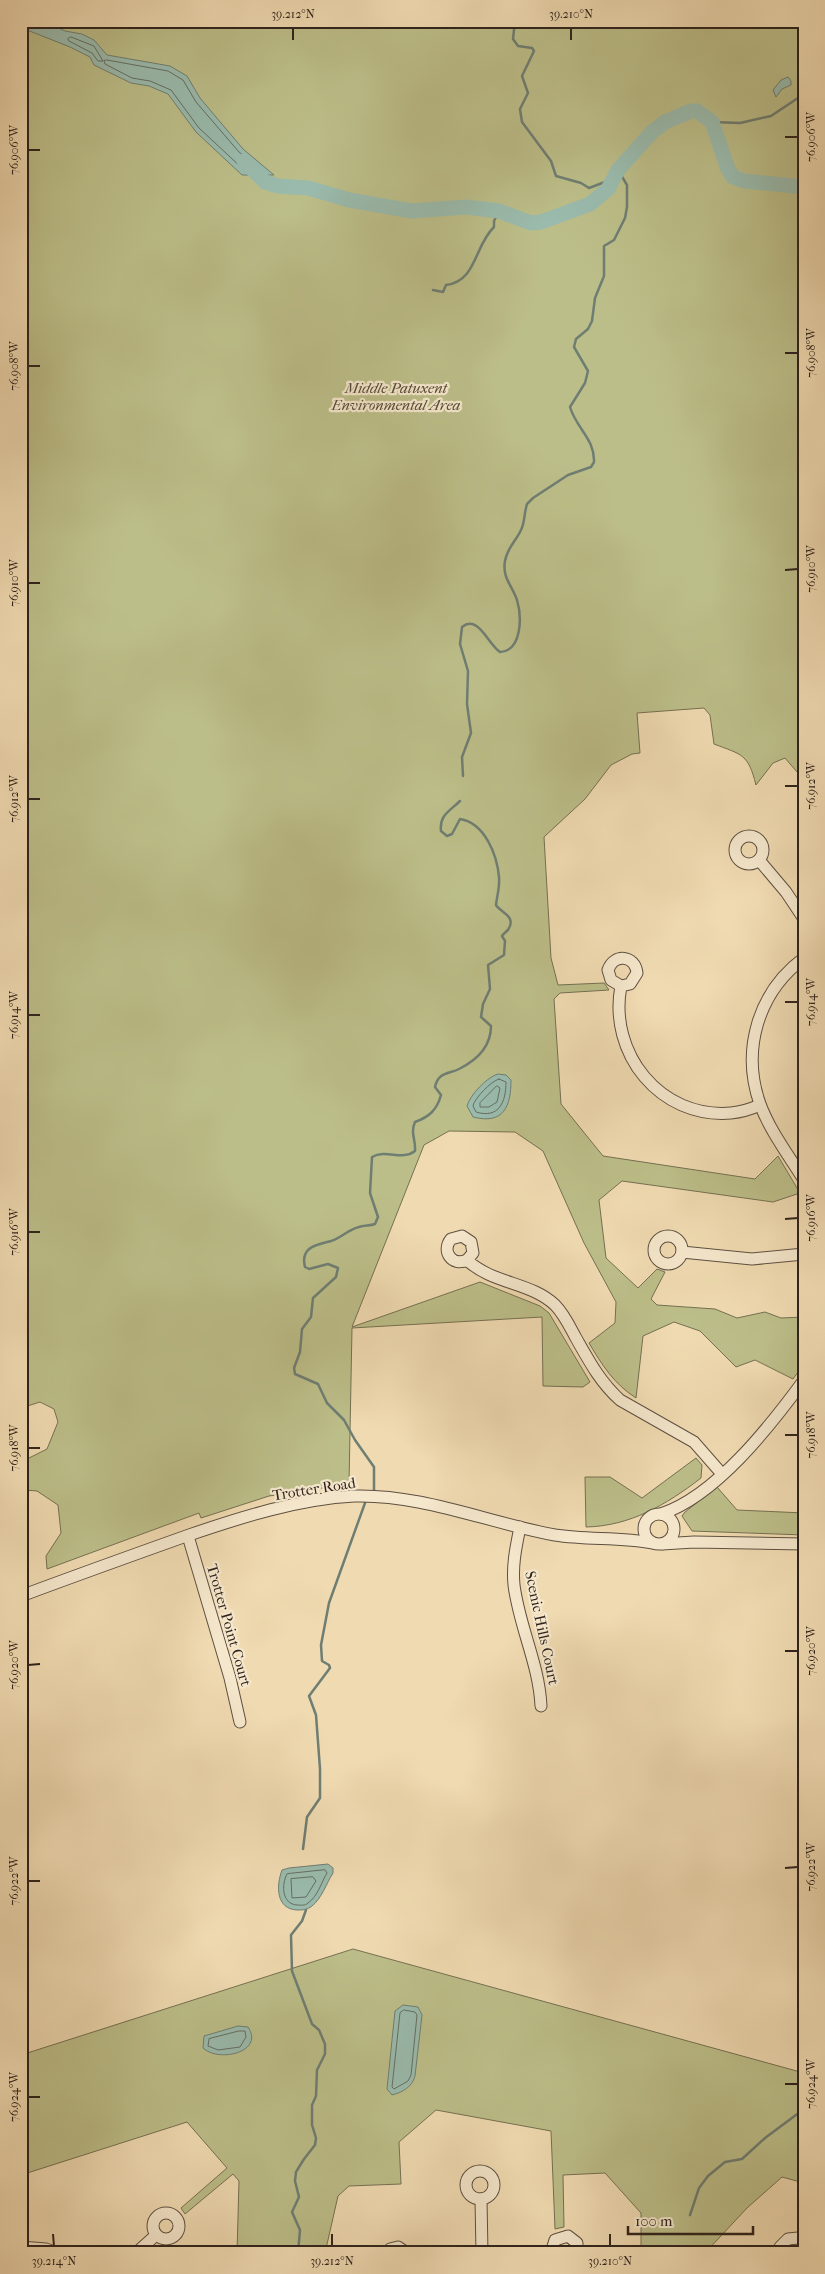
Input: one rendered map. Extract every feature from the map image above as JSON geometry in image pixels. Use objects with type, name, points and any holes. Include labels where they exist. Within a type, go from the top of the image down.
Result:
[{"type":"street","points":[[759,860],[786,892],[804,919]]},
{"type":"street","points":[[804,958],[779,980],[770,992],[754,1035],[752,1066],[760,1106],[804,1180]]},
{"type":"street","points":[[620,986],[619,1021],[626,1050],[643,1076],[655,1088],[683,1106],[699,1111],[731,1113],[760,1106]]},
{"type":"street","points":[[682,1252],[752,1259],[804,1254]]},
{"type":"street","points":[[467,1260],[482,1272],[549,1300],[563,1314],[594,1370],[610,1390],[620,1400],[694,1442],[722,1474]]},
{"type":"street","points":[[621,1539],[632,1534],[651,1516],[661,1514],[685,1502],[722,1474],[767,1429],[804,1380]]},
{"type":"street","name":"Trotter Road","points":[[21,1596],[188,1536],[287,1506],[354,1496],[373,1496],[418,1503],[557,1535],[621,1539],[657,1544],[694,1542],[804,1544]]},
{"type":"street","points":[[645,1522],[646,1537],[657,1544],[672,1538],[678,1511],[685,1502]]},
{"type":"street","points":[[661,1514],[668,1517],[681,1535],[694,1542]]},
{"type":"street","name":"Scenic Hills Court","points":[[520,1527],[514,1557],[514,1586],[540,1683],[541,1706]]},
{"type":"street","name":"Trotter Point Court","points":[[188,1536],[222,1649],[240,1722]]},
{"type":"street","points":[[481,2199],[482,2253]]},
{"type":"street","points":[[136,2253],[156,2235]]},
{"type":"street","points":[[551,2253],[555,2240],[568,2236],[577,2243],[577,2253]]},
{"type":"street","points":[[780,2253],[780,2247],[788,2238],[798,2238],[804,2242]]},
{"type":"street","points":[[21,2248],[46,2249],[57,2253]]},
{"type":"street","points":[[386,2253],[390,2249],[398,2248],[407,2253]]},
{"type":"green space","name":"Middle Patuxent Environmental Area","points":[[21,21],[804,21],[804,780],[785,758],[773,763],[756,785],[750,767],[743,757],[714,744],[710,715],[704,708],[637,713],[640,753],[632,754],[611,765],[585,799],[544,837],[551,958],[558,985],[604,983],[609,990],[560,993],[554,999],[561,1104],[603,1156],[755,1179],[778,1156],[800,1193],[773,1202],[622,1181],[599,1200],[606,1258],[638,1288],[657,1269],[665,1272],[651,1299],[657,1305],[715,1309],[737,1318],[765,1312],[781,1318],[804,1317],[804,1364],[793,1379],[755,1360],[736,1367],[700,1331],[674,1322],[643,1336],[636,1398],[628,1393],[609,1374],[589,1343],[615,1323],[616,1302],[584,1243],[543,1151],[515,1132],[449,1131],[424,1145],[352,1327],[480,1282],[540,1306],[549,1313],[590,1382],[583,1387],[543,1386],[542,1317],[352,1328],[349,1484],[269,1496],[201,1518],[199,1513],[47,1569],[46,1556],[61,1533],[58,1505],[37,1491],[24,1490],[21,1486],[21,1462],[47,1449],[58,1422],[54,1409],[40,1402],[21,1408]]},
{"type":"green space","points":[[696,1458],[702,1465],[701,1478],[674,1497],[647,1512],[618,1523],[586,1527],[585,1477],[610,1477],[642,1498]]},
{"type":"green space","points":[[717,1487],[737,1510],[804,1513],[804,1535],[692,1531],[682,1516]]},
{"type":"green space","points":[[353,1949],[804,2073],[804,2183],[782,2177],[747,2208],[705,2253],[641,2253],[641,2213],[605,2173],[563,2175],[564,2227],[555,2229],[551,2131],[436,2110],[399,2142],[401,2184],[349,2186],[338,2196],[325,2253],[237,2253],[239,2181],[233,2174],[185,2214],[181,2208],[227,2168],[187,2122],[21,2175],[21,2055]]},
{"type":"water","points":[[21,21],[47,22],[65,31],[82,34],[94,40],[107,55],[170,66],[187,76],[200,98],[243,149],[274,175],[242,175],[196,132],[168,94],[149,86],[131,83],[94,65],[90,57],[27,30],[21,25]]},
{"type":"water","points":[[788,77],[791,85],[782,89],[776,97],[773,90],[781,80]]},
{"type":"water","points":[[498,1074],[506,1075],[511,1080],[509,1098],[504,1111],[499,1116],[492,1118],[473,1117],[467,1106],[469,1102],[484,1083]]},
{"type":"water","points":[[328,1864],[333,1868],[333,1873],[315,1903],[303,1910],[290,1909],[285,1906],[279,1896],[282,1870]]},
{"type":"water","points":[[403,2005],[418,2007],[422,2015],[415,2076],[412,2083],[406,2088],[392,2095],[387,2089],[395,2011]]},
{"type":"water","points":[[238,2026],[248,2027],[252,2036],[250,2043],[245,2049],[229,2055],[219,2055],[203,2048],[204,2036]]},
{"type":"waterway","points":[[515,21],[513,39],[518,46],[532,48],[534,51],[522,76],[528,93],[520,109],[522,122],[551,161],[556,176],[581,183],[589,188],[613,179]]},
{"type":"waterway","points":[[712,122],[740,123],[771,116],[804,94]]},
{"type":"waterway","points":[[244,161],[265,182],[278,186],[308,188],[349,200],[412,211],[466,207],[499,211],[531,223],[541,222],[590,204],[608,189],[618,170],[652,132],[665,122],[691,111],[697,111],[712,122],[728,169],[733,177],[744,181],[804,187]]},
{"type":"waterway","points":[[463,776],[462,757],[471,733],[467,704],[468,671],[460,644],[462,627],[468,624],[478,627],[500,652],[513,646],[519,632],[520,615],[517,600],[506,577],[504,567],[508,552],[522,527],[527,504],[568,475],[591,467],[594,462],[592,447],[570,407],[585,383],[588,371],[574,347],[576,339],[588,329],[592,321],[595,298],[604,276],[604,246],[614,240],[625,218],[627,185],[618,170]]},
{"type":"waterway","points":[[433,290],[443,292],[446,285],[456,282],[470,270],[487,235],[494,227],[494,221],[499,211]]},
{"type":"waterway","points":[[374,1490],[374,1467],[344,1420],[327,1403],[318,1384],[295,1374],[294,1368],[300,1352],[302,1329],[311,1317],[313,1298],[336,1277],[338,1268],[328,1264],[309,1269],[305,1267],[304,1260],[310,1248],[335,1240],[355,1228],[375,1224],[378,1217],[370,1193],[372,1157],[383,1154],[405,1155],[415,1151],[413,1133],[415,1122],[424,1118],[435,1109],[441,1095],[435,1087],[436,1082],[444,1074],[459,1069],[472,1061],[482,1052],[489,1040],[491,1026],[481,1017],[483,1004],[490,989],[488,965],[504,955],[505,941],[502,936],[508,930],[511,921],[496,905],[499,884],[498,868],[496,859],[483,833],[469,822],[460,819],[452,834],[447,836],[441,831],[443,817],[460,801]]},
{"type":"waterway","points":[[303,1849],[307,1817],[320,1798],[316,1715],[309,1696],[330,1668],[329,1665],[322,1661],[321,1645],[329,1603],[365,1503]]},
{"type":"waterway","points":[[298,2253],[300,2230],[292,2212],[299,2197],[295,2181],[296,2172],[315,2145],[316,2138],[312,2125],[312,2105],[316,2096],[317,2070],[325,2054],[325,2044],[319,2030],[312,2024],[292,1971],[291,1935],[302,1921],[306,1910]]},
{"type":"waterway","points":[[690,2215],[699,2188],[708,2176],[725,2162],[742,2159],[765,2138],[804,2109]]}]
